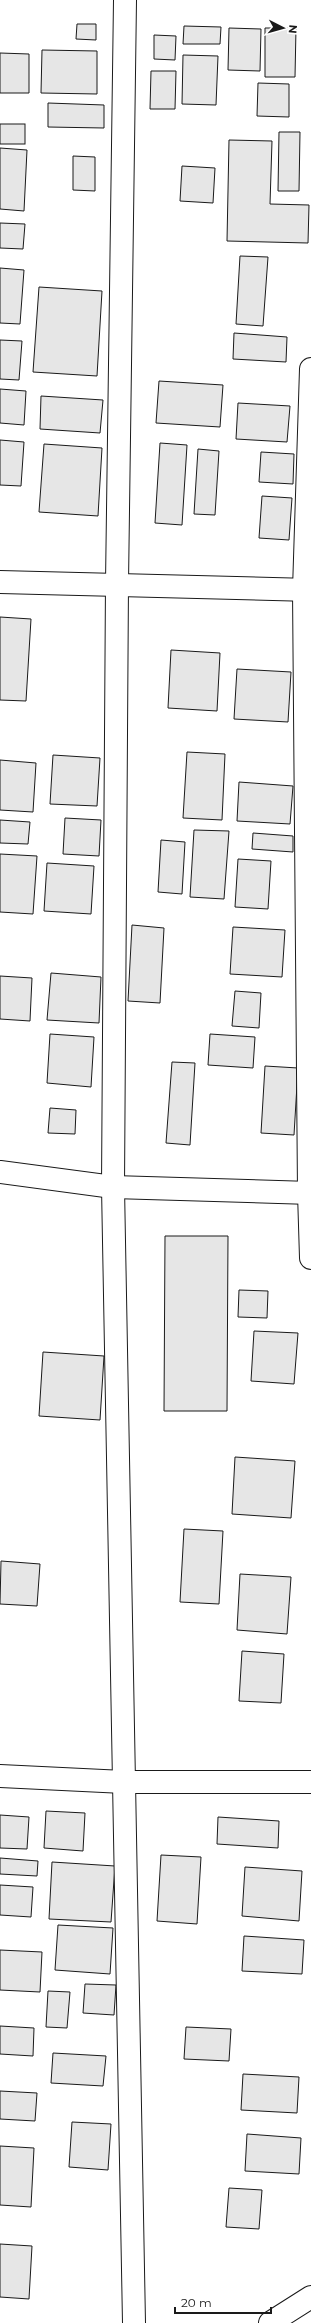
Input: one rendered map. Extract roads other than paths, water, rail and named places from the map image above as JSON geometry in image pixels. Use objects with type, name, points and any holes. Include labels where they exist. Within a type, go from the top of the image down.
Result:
[{"type":"street","points":[[125,0],[117,583],[113,1187],[134,2323]]},
{"type":"street","points":[[311,369],[308,590],[311,1258]]},
{"type":"street","points":[[0,582],[117,583],[308,590]]},
{"type":"street","points":[[0,1172],[113,1187],[310,1193]]},
{"type":"street","points":[[0,1776],[124,1782],[311,1782]]},
{"type":"street","points":[[270,2323],[311,2297]]}]
